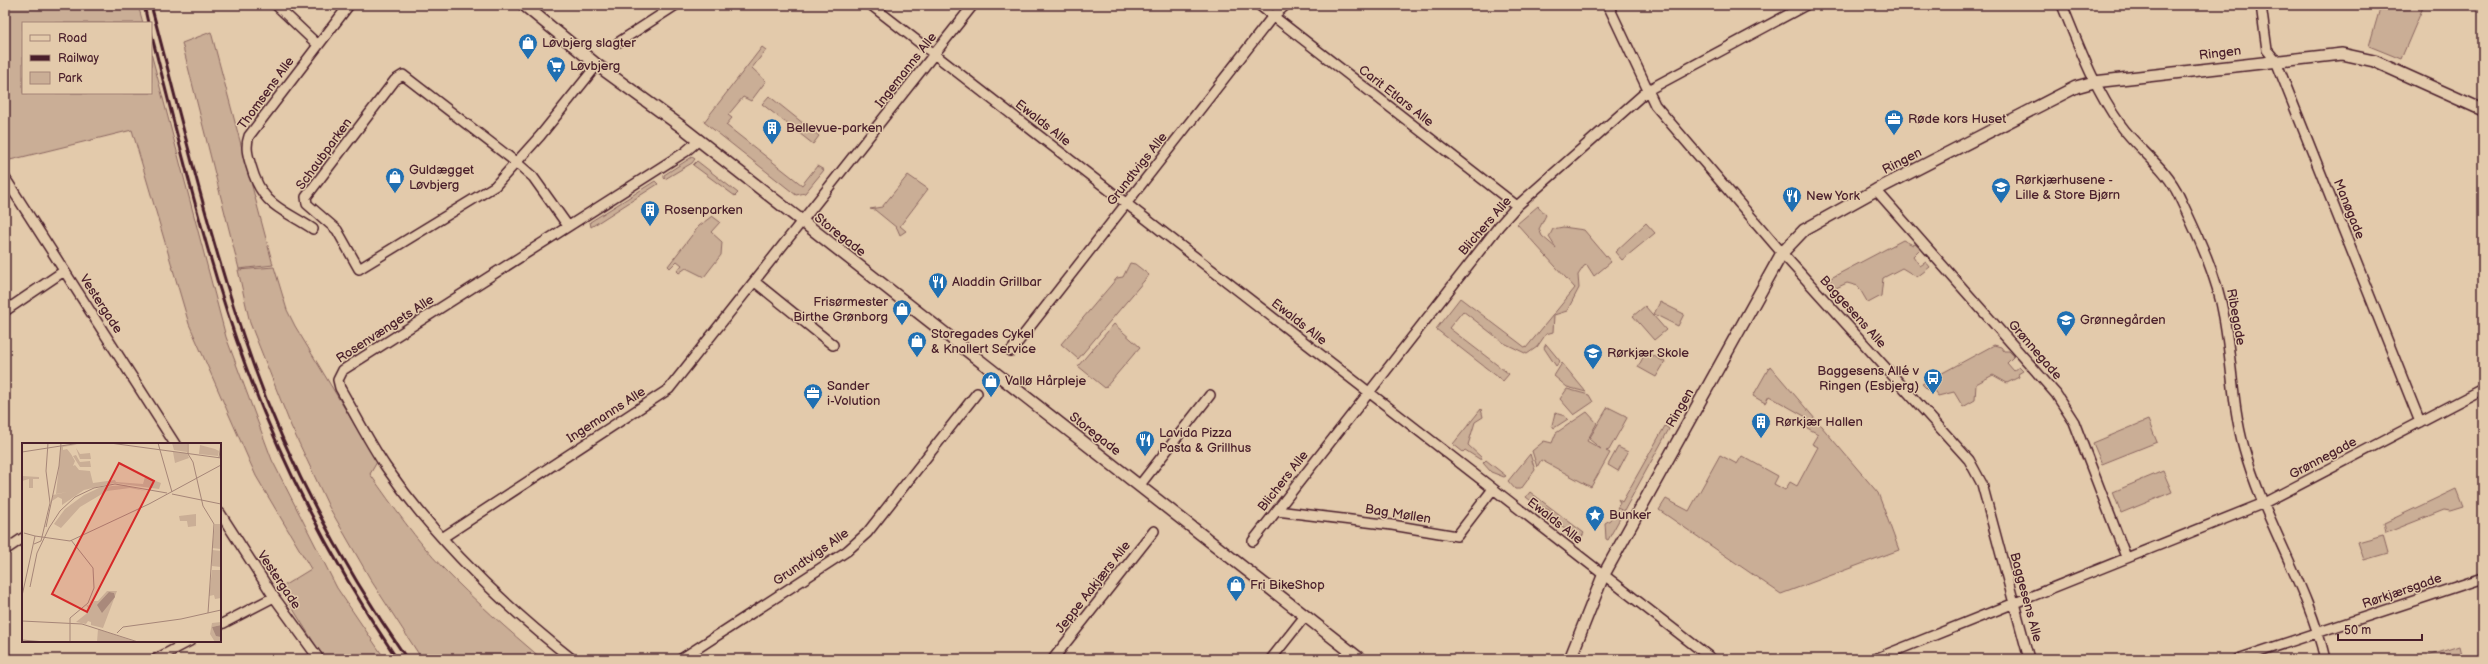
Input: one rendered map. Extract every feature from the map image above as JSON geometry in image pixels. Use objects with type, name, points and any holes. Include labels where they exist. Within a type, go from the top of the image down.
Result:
[{"type":"street","points":[[276,5],[318,45]]},
{"type":"street","name":"Thomsens Alle","points":[[313,229],[274,206],[263,196],[254,178],[246,144],[249,136],[349,5]]},
{"type":"street","name":"Storegade","points":[[524,5],[597,65],[699,140],[802,223],[1360,659]]},
{"type":"street","points":[[619,42],[676,5]]},
{"type":"street","name":"Ewalds Alle","points":[[871,5],[1603,576],[1712,659]]},
{"type":"street","name":"Ingemanns Alle","points":[[442,538],[669,389],[802,223],[973,5]]},
{"type":"street","name":"Carit Etlars Alle","points":[[1259,5],[1517,206]]},
{"type":"street","name":"Grundtvigs Alle","points":[[1011,351],[1273,16],[1286,5]]},
{"type":"street","name":"Baggesens Alle","points":[[1608,5],[1655,105],[1782,253],[1969,460],[1982,484],[2029,659]]},
{"type":"street","name":"Blichers Alle","points":[[1253,541],[1499,226],[1517,206],[1648,90],[1806,5]]},
{"type":"street","name":"Ribegade","points":[[2062,5],[2094,82],[2122,127],[2165,172],[2178,194],[2217,284],[2224,316],[2244,449],[2264,503],[2319,633],[2325,659]]},
{"type":"street","name":"Manøgade","points":[[2261,5],[2267,50],[2276,61],[2420,422]]},
{"type":"street","name":"Ringen","points":[[1570,659],[1603,576],[1782,253],[1804,230],[1876,190],[2076,87],[2094,82],[2342,54],[2374,61],[2483,110]]},
{"type":"street","name":"Schaubparken","points":[[568,226],[533,177],[517,163],[403,75],[395,80],[306,197],[307,204],[337,230],[359,269],[495,186],[517,163],[597,65]]},
{"type":"street","name":"Rosenvængets Alle","points":[[572,659],[492,591],[442,538],[385,465],[340,388],[339,377],[343,370],[685,152],[699,140]]},
{"type":"street","name":"Vestergade","points":[[5,178],[174,443]]},
{"type":"street","name":"Grønnegade","points":[[1876,190],[2056,394],[2074,422],[2126,557]]},
{"type":"street","points":[[5,311],[64,271]]},
{"type":"street","points":[[755,282],[833,345]]},
{"type":"street","name":"Grønnegade","points":[[1875,659],[2013,602],[2264,503],[2483,389]]},
{"type":"street","name":"Grundtvigs Alle","points":[[681,659],[847,551],[866,534],[977,393]]},
{"type":"street","points":[[1139,486],[1210,395]]},
{"type":"street","name":"Bag Møllen","points":[[1277,511],[1392,525],[1457,536],[1493,489]]},
{"type":"street","name":"Vestergade","points":[[221,515],[274,597],[318,659]]},
{"type":"street","name":"Jeppe Aakjærs Alle","points":[[1053,659],[1154,531]]},
{"type":"street","points":[[5,550],[22,539]]},
{"type":"street","name":"Rørkjærsgade","points":[[2238,659],[2483,578]]},
{"type":"street","points":[[221,624],[274,597]]},
{"type":"street","points":[[1271,659],[1305,616]]},
{"type":"street","points":[[156,659],[188,642]]},
{"type":"green space","points":[[5,5],[138,5],[143,22],[22,22],[22,94],[152,94],[152,57],[226,337],[272,460],[337,588],[385,659],[324,659],[280,588],[311,569],[256,476],[189,324],[132,130],[10,160],[5,138]]},
{"type":"green space","points":[[2381,5],[2424,5],[2401,59],[2369,46]]},
{"type":"green space","points":[[211,32],[273,265],[239,269],[182,43]]},
{"type":"green space","points":[[762,47],[766,50],[752,68],[766,81],[751,101],[743,97],[728,115],[732,118],[726,125],[802,185],[817,166],[824,170],[805,193],[796,195],[704,122]]},
{"type":"green space","points":[[769,96],[819,136],[813,144],[762,104]]},
{"type":"green space","points":[[692,157],[695,159],[692,163],[665,179],[664,178],[664,175]]},
{"type":"green space","points":[[697,161],[738,193],[735,196],[693,165]]},
{"type":"green space","points":[[908,175],[928,189],[900,226],[906,231],[900,235],[897,228],[875,210],[870,209],[882,207]]},
{"type":"green space","points":[[655,181],[658,184],[591,227],[590,222]]},
{"type":"green space","points":[[1538,206],[1546,215],[1539,229],[1542,236],[1556,248],[1549,237],[1553,229],[1563,227],[1584,230],[1611,262],[1594,276],[1587,265],[1584,266],[1578,275],[1579,288],[1567,311],[1554,315],[1553,332],[1546,334],[1537,347],[1527,354],[1504,343],[1463,311],[1449,328],[1509,374],[1503,381],[1436,329],[1460,298],[1526,348],[1575,288],[1517,224]]},
{"type":"green space","points":[[712,216],[720,222],[711,232],[722,242],[721,255],[704,277],[686,268],[679,273],[677,271],[682,265],[677,261],[670,268],[668,266],[699,226]]},
{"type":"green space","points":[[1646,223],[1655,233],[1622,260],[1615,252]]},
{"type":"green space","points":[[1903,240],[1913,245],[1915,244],[1920,249],[1913,256],[1920,266],[1926,262],[1930,267],[1917,277],[1902,268],[1883,278],[1881,296],[1868,303],[1858,286],[1847,283],[1836,288],[1829,279]]},
{"type":"green space","points":[[1130,263],[1135,264],[1149,275],[1078,359],[1061,344],[1117,278],[1123,277]]},
{"type":"green space","points":[[274,267],[287,310],[295,326],[377,462],[370,474],[414,534],[443,568],[491,615],[542,659],[422,659],[372,582],[329,507],[291,426],[250,323],[238,270]]},
{"type":"green space","points":[[1660,302],[1684,314],[1678,326],[1654,314]]},
{"type":"green space","points":[[1645,306],[1666,330],[1654,340],[1633,316]]},
{"type":"green space","points":[[1114,324],[1140,347],[1105,388],[1078,366]]},
{"type":"green space","points":[[1546,344],[1560,361],[1556,366],[1544,348]]},
{"type":"green space","points":[[1994,345],[2001,347],[2004,351],[2009,351],[2014,356],[2007,363],[2014,371],[2019,367],[2023,371],[2018,374],[2019,377],[2007,383],[1993,375],[1976,384],[1975,400],[1963,407],[1954,392],[1938,396],[1932,388],[1928,390],[1922,384]]},
{"type":"green space","points":[[1646,352],[1665,362],[1656,377],[1638,367]]},
{"type":"green space","points":[[1562,363],[1586,392],[1567,387],[1554,376]]},
{"type":"green space","points":[[1770,366],[1878,493],[1899,550],[1781,594],[1659,510],[1666,499],[1689,511],[1720,455],[1737,464],[1742,456],[1778,476],[1774,484],[1785,490],[1790,482],[1797,486],[1818,447],[1812,444],[1818,434],[1802,425],[1806,417],[1769,396],[1765,403],[1753,396]]},
{"type":"green space","points":[[1567,389],[1589,395],[1593,402],[1574,415],[1560,399]]},
{"type":"green space","points":[[1608,407],[1626,416],[1627,418],[1609,450],[1606,451],[1610,453],[1591,487],[1541,460],[1537,467],[1532,451],[1544,441],[1552,443],[1556,433],[1587,412],[1597,423],[1587,441],[1601,449],[1589,439]]},
{"type":"green space","points":[[1481,409],[1483,417],[1475,422],[1468,445],[1482,458],[1481,460],[1465,450],[1463,452],[1453,444]]},
{"type":"green space","points":[[1555,413],[1565,416],[1568,419],[1554,428],[1552,425]]},
{"type":"green space","points":[[2148,420],[2157,442],[2102,464],[2093,443]]},
{"type":"green space","points":[[1665,426],[1669,429],[1624,511],[1617,508],[1620,503],[1618,499],[1622,502]]},
{"type":"green space","points":[[1618,447],[1628,452],[1618,471],[1608,465]]},
{"type":"green space","points":[[1530,454],[1535,470],[1521,489],[1515,489],[1508,481]]},
{"type":"green space","points":[[1486,460],[1506,476],[1504,477],[1491,472],[1483,463]]},
{"type":"green space","points":[[2163,471],[2172,492],[2121,513],[2113,492]]},
{"type":"green space","points":[[2456,489],[2463,507],[2450,511],[2444,510],[2386,533],[2384,523]]},
{"type":"green space","points":[[1530,492],[1584,533],[1580,540],[1574,532],[1557,524],[1549,510],[1536,505],[1526,497]]},
{"type":"green space","points":[[1616,510],[1623,513],[1608,540],[1606,539],[1605,523],[1610,520]]},
{"type":"green space","points":[[2383,535],[2388,553],[2364,560],[2358,542]]},
{"type":"green space","points":[[2459,646],[2462,659],[2419,659]]},
{"type":"railway","points":[[144,5],[148,22]]},
{"type":"railway","points":[[151,5],[211,231],[238,320],[268,403],[301,479],[340,553],[407,659]]},
{"type":"railway","points":[[152,37],[206,243],[246,367],[277,443],[313,518],[332,554],[397,659]]},
{"type":"place","name":"Løvbjerg slagter","points":[[528,60]]},
{"type":"place","name":"Løvbjerg","points":[[556,83]]},
{"type":"place","name":"Røde kors Huset","points":[[1894,136]]},
{"type":"place","name":"Bellevue-parken","points":[[772,145]]},
{"type":"place","name":"Guldægget Løvbjerg","points":[[395,194]]},
{"type":"place","name":"Rørkjærhusene - Lille & Store Bjørn","points":[[2001,204]]},
{"type":"place","name":"New York","points":[[1792,213]]},
{"type":"place","name":"Rosenparken","points":[[650,227]]},
{"type":"place","name":"Aladdin Grillbar","points":[[938,299]]},
{"type":"place","name":"Frisørmester Birthe Grønborg","points":[[902,326]]},
{"type":"place","name":"Grønnegården","points":[[2066,337]]},
{"type":"place","name":"Storegades Cykel & Knallert Service","points":[[917,358]]},
{"type":"place","name":"Rørkjær Skole","points":[[1593,370]]},
{"type":"place","name":"Baggesens Allé v Ringen (Esbjerg)","points":[[1933,395]]},
{"type":"place","name":"Vallø Hårpleje","points":[[991,398]]},
{"type":"place","name":"Sander i-Volution","points":[[813,410]]},
{"type":"place","name":"Rørkjær Hallen","points":[[1761,439]]},
{"type":"place","name":"Lavida Pizza Pasta & Grillhus","points":[[1145,457]]},
{"type":"place","name":"Bunker","points":[[1595,532]]},
{"type":"place","name":"Fri BikeShop","points":[[1236,602]]}]
